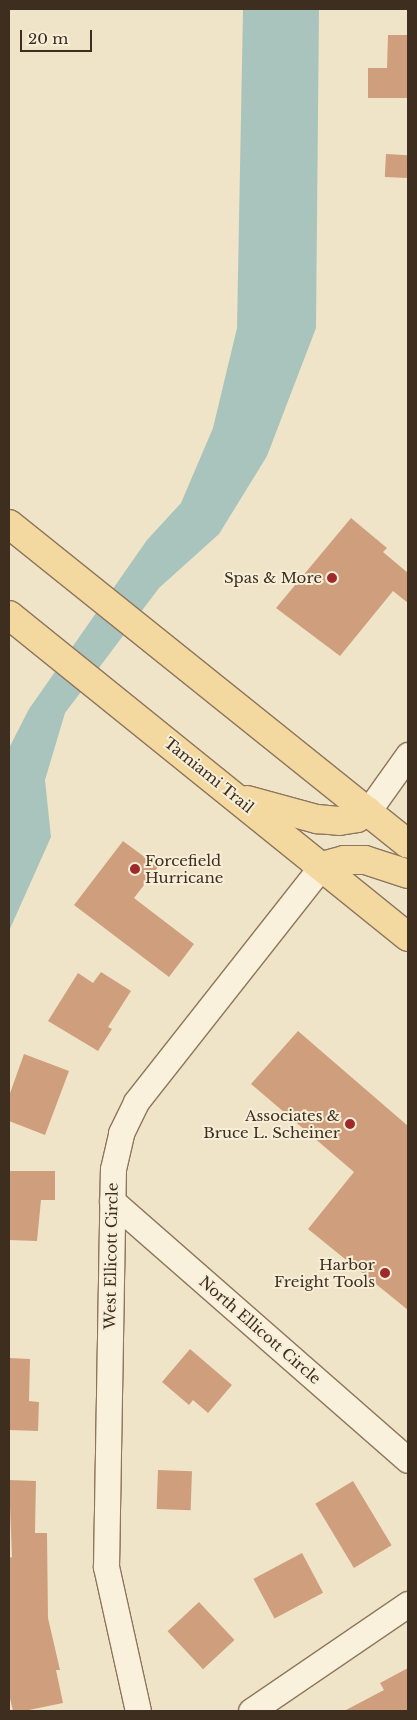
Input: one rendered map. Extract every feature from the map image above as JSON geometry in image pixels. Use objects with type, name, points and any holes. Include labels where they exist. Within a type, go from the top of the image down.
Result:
[{"type":"main road","points":[[9,524],[408,844]]},
{"type":"main road","name":"Tamiami Trail","points":[[9,615],[408,937]]},
{"type":"main road","points":[[236,797],[317,819],[339,821],[357,818],[368,811]]},
{"type":"main road","points":[[322,866],[344,860],[365,860],[408,874]]},
{"type":"street","points":[[368,811],[408,755]]},
{"type":"street","name":"West Ellicott Circle","points":[[138,1711],[106,1567],[113,1169],[121,1133],[136,1102],[322,866]]},
{"type":"street","name":"North Ellicott Circle","points":[[112,1201],[408,1460]]},
{"type":"street","points":[[251,1711],[408,1604]]},
{"type":"water","points":[[243,9],[319,9],[316,328],[267,456],[219,534],[159,588],[65,713],[45,780],[51,837],[9,931],[9,748],[29,709],[147,540],[181,503],[213,428],[237,328]]},
{"type":"building","points":[[388,35],[408,35],[408,98],[368,98],[368,68],[387,68]]},
{"type":"building","points":[[386,154],[408,155],[407,178],[385,177]]},
{"type":"building","points":[[351,518],[387,548],[383,552],[408,573],[408,603],[393,591],[340,656],[276,608]]},
{"type":"building","points":[[123,841],[158,867],[134,898],[194,944],[169,977],[74,905]]},
{"type":"building","points":[[101,972],[131,991],[108,1027],[112,1029],[98,1051],[48,1021],[78,973],[93,983]]},
{"type":"building","points":[[298,1031],[408,1126],[408,1310],[308,1229],[354,1172],[251,1084]]},
{"type":"building","points":[[24,1054],[69,1071],[45,1135],[9,1121],[9,1096]]},
{"type":"building","points":[[9,1171],[55,1171],[55,1200],[41,1200],[37,1241],[9,1240]]},
{"type":"building","points":[[190,1349],[232,1385],[208,1413],[193,1400],[189,1405],[162,1382]]},
{"type":"building","points":[[9,1358],[30,1359],[29,1401],[39,1402],[38,1431],[9,1430]]},
{"type":"building","points":[[158,1470],[192,1471],[191,1510],[157,1509]]},
{"type":"building","points":[[9,1480],[36,1481],[35,1533],[47,1533],[48,1618],[60,1670],[56,1670],[63,1703],[24,1711],[13,1711],[9,1694],[9,1558],[12,1557]]},
{"type":"building","points":[[353,1481],[392,1545],[354,1568],[315,1504]]},
{"type":"building","points":[[302,1553],[323,1593],[275,1619],[253,1579]]},
{"type":"building","points":[[199,1602],[234,1640],[203,1669],[168,1631]]},
{"type":"building","points":[[408,1668],[408,1711],[344,1711],[384,1690],[380,1683]]},
{"type":"place","name":"Spas & More","points":[[332,578]]},
{"type":"place","name":"Forcefield Hurricane","points":[[135,869]]},
{"type":"place","name":"Associates & Bruce L. Scheiner","points":[[350,1124]]},
{"type":"place","name":"Harbor Freight Tools","points":[[385,1273]]}]
